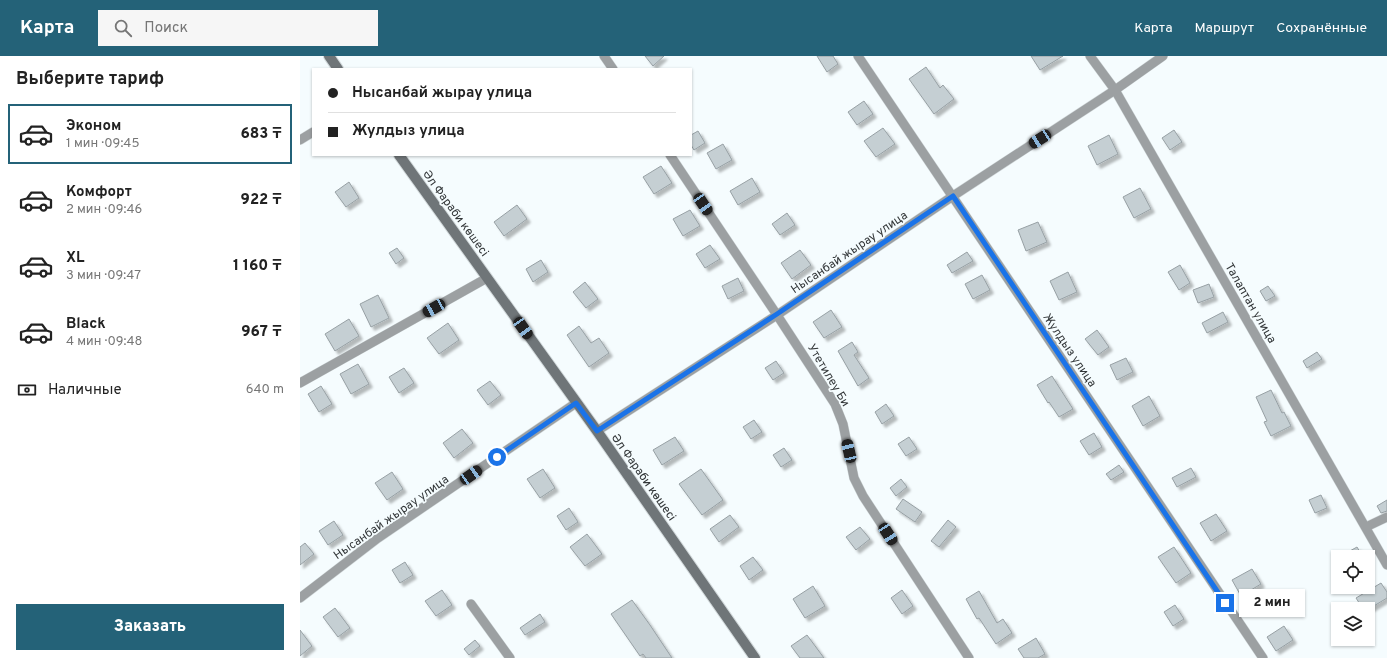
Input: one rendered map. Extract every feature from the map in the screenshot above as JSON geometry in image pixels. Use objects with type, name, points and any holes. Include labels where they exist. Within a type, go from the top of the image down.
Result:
[{"type":"street","points":[[329,56],[337,68]]},
{"type":"street","points":[[604,56],[612,68]]},
{"type":"street","name":"Жулдыз улица","points":[[858,56],[1263,658]]},
{"type":"street","name":"Талаптан улица","points":[[1090,56],[1115,90],[1387,565]]},
{"type":"street","name":"Нысанбай жырау улица","points":[[597,431],[777,314],[1115,90],[1163,56]]},
{"type":"street","points":[[300,140],[312,133]]},
{"type":"street","name":"Әл Фараби көшесі","points":[[400,156],[597,431],[755,658]]},
{"type":"street","name":"Утетилеу Би","points":[[671,156],[777,314],[835,404],[843,424],[854,478],[863,496],[969,658]]},
{"type":"street","points":[[300,383],[487,278]]},
{"type":"street","name":"Нысанбай жырау улица","points":[[300,598],[378,538],[576,403]]},
{"type":"street","points":[[1366,527],[1387,517]]},
{"type":"street","points":[[471,604],[510,658]]},
{"type":"building","points":[[645,56],[664,56],[653,66]]},
{"type":"building","points":[[817,56],[833,56],[838,64],[827,72]]},
{"type":"building","points":[[1031,56],[1063,56],[1040,70]]},
{"type":"building","points":[[926,67],[940,88],[943,85],[954,99],[934,114],[909,79]]},
{"type":"building","points":[[864,101],[873,114],[857,125],[848,112]]},
{"type":"building","points":[[883,128],[895,144],[876,157],[864,141]]},
{"type":"building","points":[[1174,130],[1182,142],[1170,150],[1162,138]]},
{"type":"building","points":[[698,131],[705,143],[694,150],[692,147],[692,134]]},
{"type":"building","points":[[1109,135],[1118,154],[1097,165],[1088,146]]},
{"type":"building","points":[[723,144],[732,160],[716,169],[707,153]]},
{"type":"building","points":[[661,166],[672,183],[654,194],[643,177]]},
{"type":"building","points":[[752,178],[760,192],[738,205],[730,191]]},
{"type":"building","points":[[349,182],[359,198],[346,207],[335,192]]},
{"type":"building","points":[[1140,188],[1151,209],[1134,218],[1123,197]]},
{"type":"building","points":[[517,205],[527,219],[504,236],[494,222]]},
{"type":"building","points":[[690,210],[700,226],[683,236],[673,219]]},
{"type":"building","points":[[787,213],[795,225],[780,235],[772,224]]},
{"type":"building","points":[[1038,222],[1047,242],[1026,251],[1018,230]]},
{"type":"building","points":[[710,245],[720,259],[705,268],[696,254]]},
{"type":"building","points":[[397,248],[404,258],[396,264],[389,253]]},
{"type":"building","points":[[800,250],[811,265],[792,279],[781,263]]},
{"type":"building","points":[[967,252],[973,261],[952,273],[947,265]]},
{"type":"building","points":[[541,260],[548,272],[533,282],[526,269]]},
{"type":"building","points":[[1180,265],[1190,283],[1179,290],[1168,272]]},
{"type":"building","points":[[1068,272],[1077,292],[1059,300],[1050,281]]},
{"type":"building","points":[[982,275],[990,290],[973,299],[965,284]]},
{"type":"building","points":[[738,278],[744,291],[728,299],[722,286]]},
{"type":"building","points":[[585,282],[598,299],[586,308],[573,292]]},
{"type":"building","points":[[1209,284],[1214,297],[1198,303],[1193,290]]},
{"type":"building","points":[[1268,286],[1275,296],[1266,301],[1260,291]]},
{"type":"building","points":[[378,295],[389,318],[371,327],[360,304]]},
{"type":"building","points":[[831,310],[842,327],[824,338],[813,322]]},
{"type":"building","points":[[1223,312],[1228,322],[1207,333],[1202,323]]},
{"type":"building","points":[[349,319],[359,336],[335,351],[325,334]]},
{"type":"building","points":[[448,323],[459,340],[439,354],[427,338]]},
{"type":"building","points":[[579,326],[591,343],[599,338],[609,353],[589,367],[567,335]]},
{"type":"building","points":[[1097,330],[1109,347],[1098,355],[1085,339]]},
{"type":"building","points":[[852,342],[858,352],[854,355],[869,378],[858,386],[838,351]]},
{"type":"building","points":[[1317,352],[1322,359],[1307,368],[1303,361]]},
{"type":"building","points":[[1126,358],[1133,372],[1117,380],[1110,365]]},
{"type":"building","points":[[776,361],[784,373],[773,380],[765,368]]},
{"type":"building","points":[[358,364],[369,384],[351,394],[340,374]]},
{"type":"building","points":[[404,368],[414,383],[399,393],[389,377]]},
{"type":"building","points":[[1052,376],[1073,409],[1059,417],[1037,385]]},
{"type":"building","points":[[490,381],[501,395],[488,405],[477,390]]},
{"type":"building","points":[[321,386],[332,404],[319,412],[308,394]]},
{"type":"building","points":[[1271,390],[1282,413],[1284,412],[1291,426],[1271,436],[1264,422],[1267,421],[1256,397]]},
{"type":"building","points":[[1149,396],[1160,416],[1143,426],[1132,406]]},
{"type":"building","points":[[886,404],[894,416],[882,424],[875,412]]},
{"type":"building","points":[[754,420],[762,432],[751,439],[743,427]]},
{"type":"building","points":[[462,429],[473,443],[454,458],[443,443]]},
{"type":"building","points":[[1094,433],[1102,447],[1089,455],[1080,441]]},
{"type":"building","points":[[675,437],[684,451],[662,465],[653,450]]},
{"type":"building","points":[[909,437],[917,449],[906,456],[898,444]]},
{"type":"building","points":[[784,448],[792,460],[781,467],[773,455]]},
{"type":"building","points":[[1119,465],[1124,472],[1111,480],[1106,474]]},
{"type":"building","points":[[1191,468],[1196,477],[1177,487],[1172,478]]},
{"type":"building","points":[[543,469],[555,488],[540,498],[527,479]]},
{"type":"building","points":[[701,469],[723,500],[702,515],[679,484]]},
{"type":"building","points":[[392,472],[403,489],[387,500],[375,483]]},
{"type":"building","points":[[901,479],[907,487],[896,496],[890,488]]},
{"type":"building","points":[[1321,495],[1327,508],[1315,513],[1309,500]]},
{"type":"building","points":[[903,499],[922,512],[915,522],[896,509]]},
{"type":"building","points":[[1387,500],[1387,511],[1381,513],[1377,506]]},
{"type":"building","points":[[569,508],[578,522],[566,530],[557,516]]},
{"type":"building","points":[[1216,514],[1227,531],[1211,541],[1200,523]]},
{"type":"building","points":[[730,515],[739,527],[719,542],[710,529]]},
{"type":"building","points":[[948,520],[956,527],[939,547],[931,541]]},
{"type":"building","points":[[334,521],[343,535],[328,545],[319,531]]},
{"type":"building","points":[[860,527],[870,539],[856,550],[846,537]]},
{"type":"building","points":[[587,534],[602,554],[585,566],[570,547]]},
{"type":"building","points":[[305,543],[314,554],[300,565],[300,547]]},
{"type":"building","points":[[1174,547],[1191,573],[1176,583],[1158,557]]},
{"type":"building","points":[[1357,547],[1359,550],[1352,550]]},
{"type":"building","points":[[753,557],[763,570],[749,580],[740,566]]},
{"type":"building","points":[[405,562],[413,575],[400,583],[392,570]]},
{"type":"building","points":[[1252,569],[1261,584],[1241,596],[1232,580]]},
{"type":"building","points":[[1381,583],[1387,592],[1387,598],[1375,605],[1375,602],[1359,602],[1356,598],[1363,594],[1375,594],[1375,587]]},
{"type":"building","points":[[813,586],[825,606],[805,618],[793,599]]},
{"type":"building","points":[[442,590],[452,605],[436,616],[425,601]]},
{"type":"building","points":[[902,590],[913,606],[902,614],[891,598]]},
{"type":"building","points":[[979,591],[997,623],[1003,619],[1012,633],[996,644],[979,618],[977,619],[966,599]]},
{"type":"building","points":[[632,600],[672,658],[646,658],[643,654],[640,656],[611,614]]},
{"type":"building","points":[[1175,605],[1184,619],[1173,626],[1164,612]]},
{"type":"building","points":[[335,608],[350,628],[338,637],[323,617]]},
{"type":"building","points":[[540,614],[545,622],[525,635],[520,628]]},
{"type":"building","points":[[1284,626],[1293,640],[1276,651],[1267,637]]},
{"type":"building","points":[[300,630],[312,646],[300,656]]},
{"type":"building","points":[[807,635],[824,658],[800,658],[791,646]]},
{"type":"building","points":[[1036,638],[1045,654],[1038,658],[1024,658],[1018,649]]},
{"type":"building","points":[[475,640],[480,646],[469,655],[464,649]]},
{"type":"route","points":[[497,457],[576,403],[597,431],[777,314],[953,196],[1225,603]]}]
